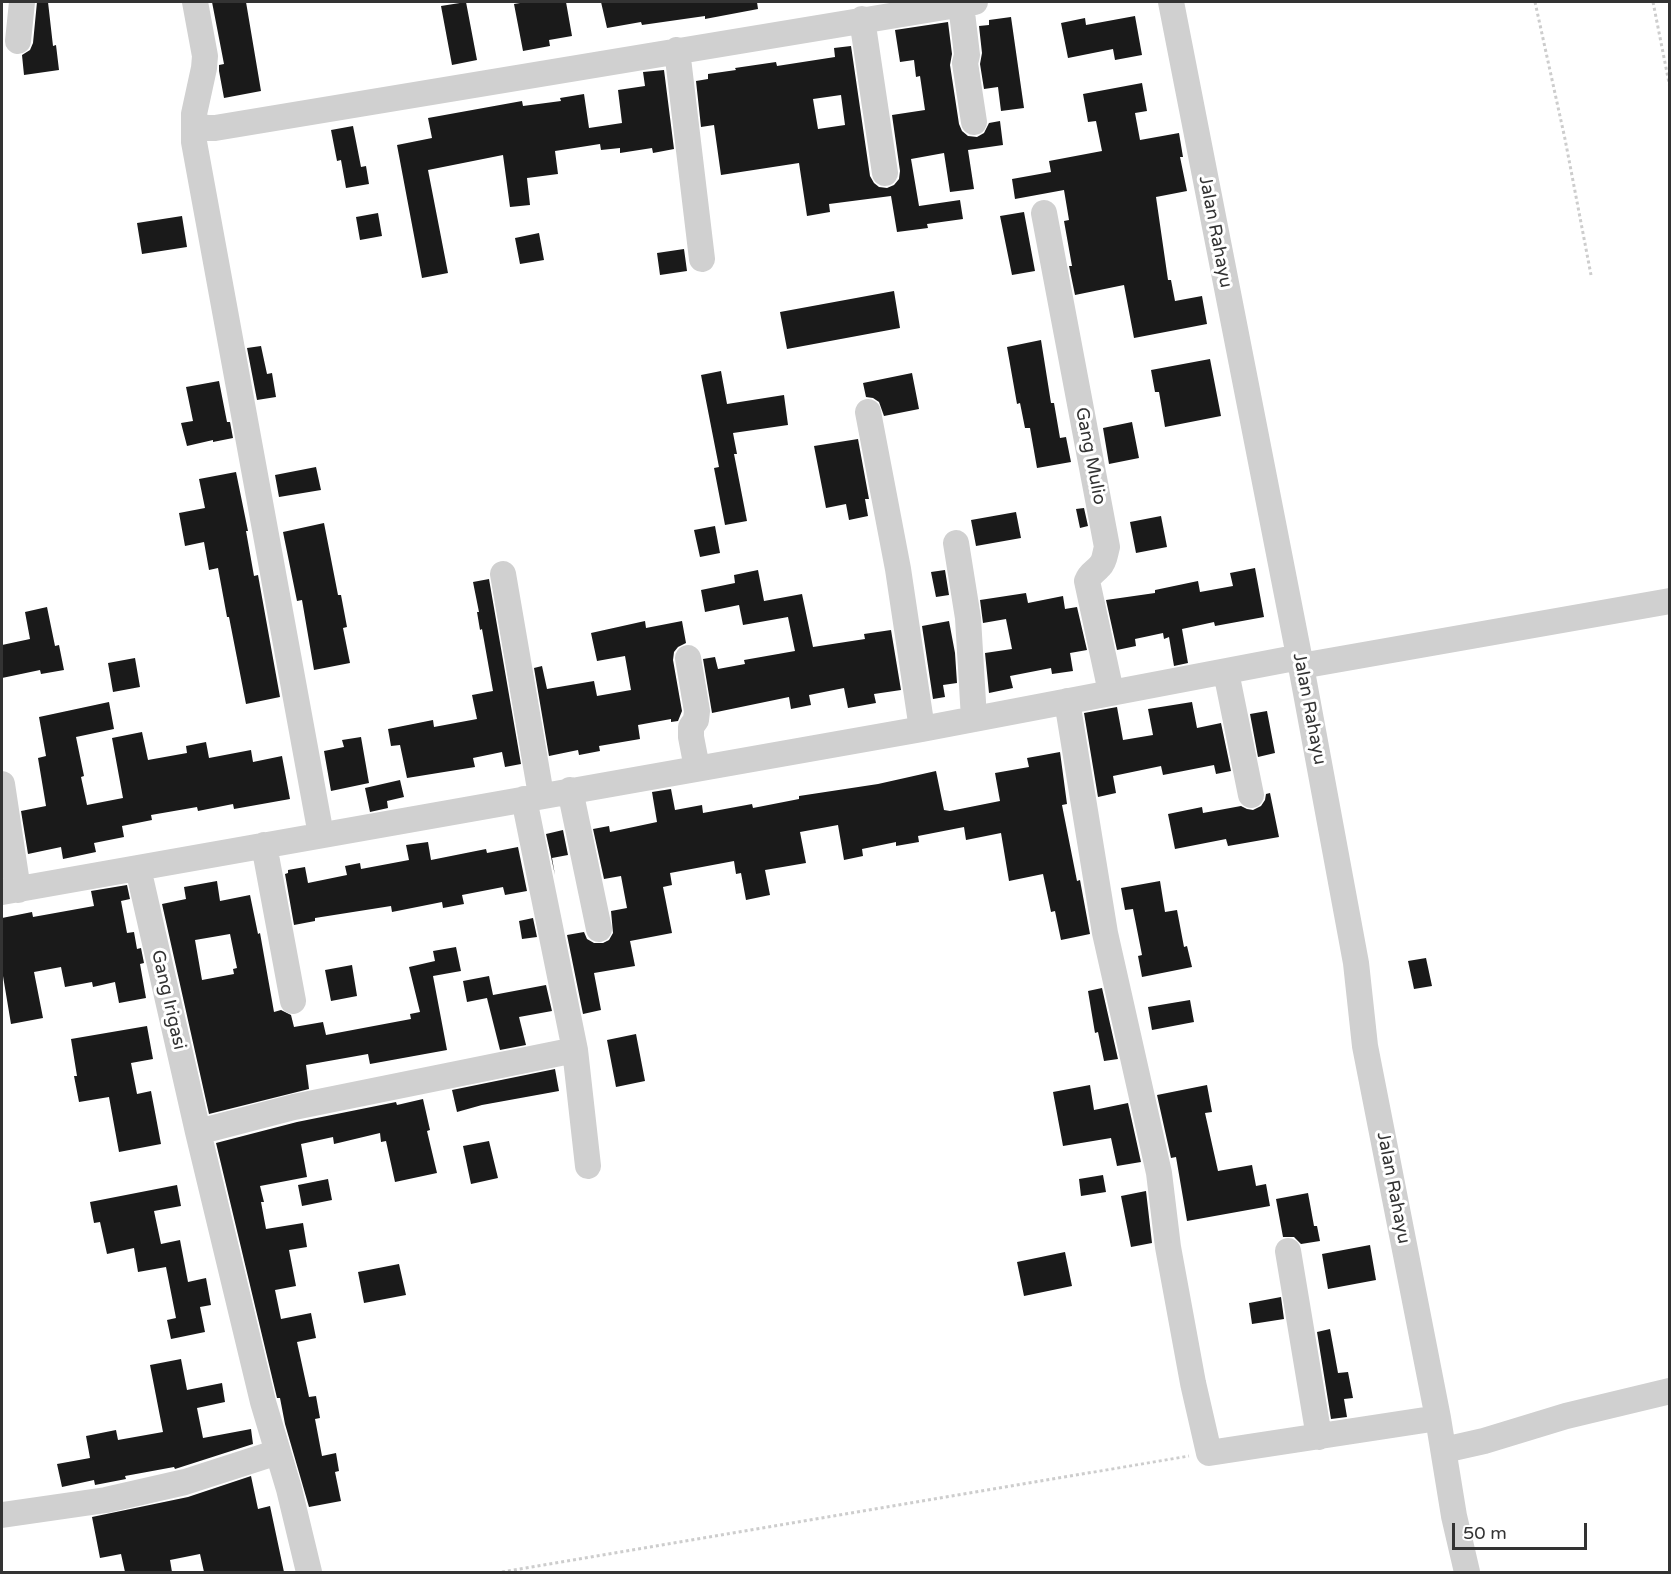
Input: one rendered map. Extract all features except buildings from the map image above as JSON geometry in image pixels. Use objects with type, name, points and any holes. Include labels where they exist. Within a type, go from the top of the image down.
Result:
[{"type":"street","points":[[18,41],[22,2]]},
{"type":"street","points":[[195,2],[205,56],[194,125],[194,142],[321,836]]},
{"type":"street","name":"Jalan Rahayu","points":[[1171,2],[1300,662],[1356,963],[1365,1046],[1438,1418],[1454,1516],[1467,1572]]},
{"type":"street","points":[[194,125],[215,128],[676,50],[855,14],[953,4],[967,55],[965,63],[974,122]]},
{"type":"street","points":[[855,14],[885,173]]},
{"type":"street","points":[[676,50],[702,259]]},
{"type":"street","name":"Gang Mulio","points":[[1044,213],[1107,547],[1104,560],[1090,574],[1087,581],[1111,692]]},
{"type":"street","points":[[868,412],[898,569],[922,729]]},
{"type":"street","points":[[956,543],[968,618],[974,719]]},
{"type":"street","points":[[503,574],[532,797],[575,1050],[588,1166]]},
{"type":"street","points":[[2,784],[10,891],[922,729],[1111,692],[1670,601]]},
{"type":"street","points":[[688,658],[697,711],[696,720],[691,727],[691,737],[698,768]]},
{"type":"street","points":[[1226,672],[1251,795]]},
{"type":"street","points":[[1067,701],[1105,933],[1159,1173],[1168,1247],[1193,1383],[1209,1453],[1438,1418]]},
{"type":"street","points":[[570,790],[598,929]]},
{"type":"street","points":[[264,845],[293,1001]]},
{"type":"street","name":"Gang Irigasi","points":[[138,868],[263,1402],[290,1489],[309,1572]]},
{"type":"street","points":[[198,1132],[294,1107],[575,1050]]},
{"type":"street","points":[[1288,1251],[1319,1437]]},
{"type":"street","points":[[1444,1450],[1485,1441],[1566,1416],[1670,1391]]},
{"type":"street","points":[[2,1515],[118,1497],[185,1482],[278,1452]]},
{"type":"path","points":[[1535,2],[1565,139],[1591,275]]},
{"type":"path","points":[[1653,2],[1670,88]]},
{"type":"path","points":[[502,1572],[1209,1453]]}]
